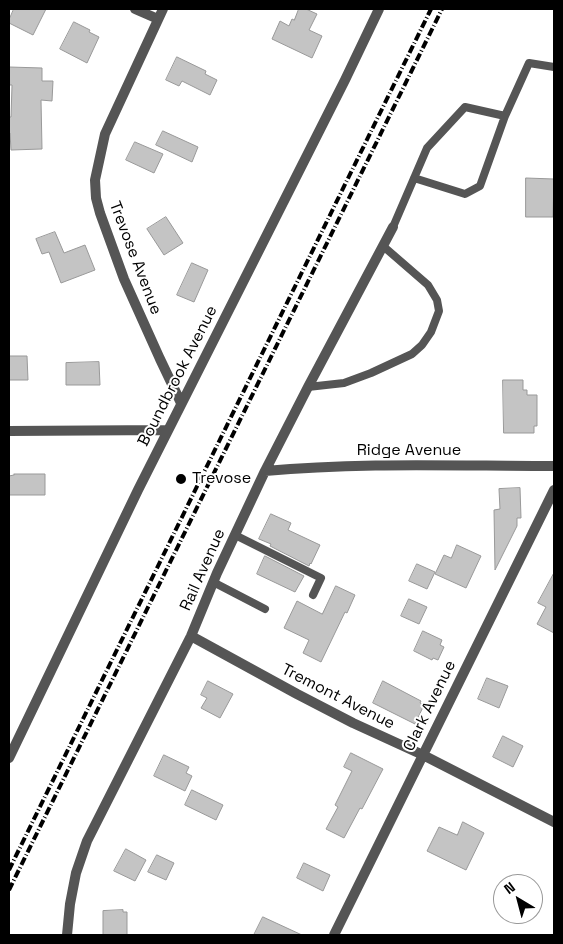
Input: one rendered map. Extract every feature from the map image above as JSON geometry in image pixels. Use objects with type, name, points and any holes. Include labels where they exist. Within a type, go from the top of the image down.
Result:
[{"type":"street","points":[[135,9],[158,19]]},
{"type":"street","name":"Trevose Avenue","points":[[163,9],[105,134],[95,180],[96,198],[100,214],[124,279],[181,403]]},
{"type":"street","name":"Boundbrook Avenue","points":[[9,758],[14,737],[379,9]]},
{"type":"street","name":"Rail Avenue","points":[[66,935],[76,873],[88,842],[190,636],[264,471],[393,227]]},
{"type":"street","points":[[9,431],[168,430]]},
{"type":"street","name":"Ridge Avenue","points":[[264,471],[371,465],[554,466]]},
{"type":"street","name":"Clark Avenue","points":[[334,935],[554,490]]},
{"type":"street","name":"Tremont Avenue","points":[[190,636],[353,723],[423,755],[554,822]]},
{"type":"lane","points":[[414,178],[465,194],[480,186],[505,116],[529,63],[554,67]]},
{"type":"lane","points":[[393,227],[427,148],[465,107],[505,116]]},
{"type":"lane","points":[[308,387],[344,383],[371,373],[412,354],[422,345],[431,332],[439,311],[438,300],[428,285],[383,246]]},
{"type":"lane","points":[[235,535],[321,578],[312,595]]},
{"type":"lane","points":[[213,582],[265,609]]},
{"type":"building","points":[[14,9],[46,9],[33,35],[9,23]]},
{"type":"building","points":[[299,9],[306,9],[317,14],[309,30],[322,36],[312,58],[272,39],[280,21],[289,26]]},
{"type":"building","points":[[74,22],[99,37],[87,63],[60,49]]},
{"type":"building","points":[[177,57],[206,71],[205,74],[217,80],[210,95],[182,81],[179,86],[166,80]]},
{"type":"building","points":[[9,67],[42,68],[42,81],[53,81],[52,101],[41,100],[42,149],[11,150],[9,117],[11,117],[12,85],[9,85]]},
{"type":"building","points":[[163,131],[198,147],[192,162],[156,145]]},
{"type":"building","points":[[135,142],[163,154],[154,173],[126,160]]},
{"type":"building","points":[[526,178],[554,179],[553,217],[526,217]]},
{"type":"building","points":[[166,217],[183,243],[164,255],[147,229]]},
{"type":"building","points":[[55,232],[64,253],[85,245],[95,270],[61,283],[49,252],[42,254],[36,239]]},
{"type":"building","points":[[192,263],[208,270],[194,302],[177,295]]},
{"type":"building","points":[[9,356],[27,356],[28,380],[9,380]]},
{"type":"building","points":[[99,362],[100,385],[66,385],[66,363]]},
{"type":"building","points":[[503,380],[523,380],[523,390],[527,390],[527,395],[537,395],[537,426],[534,426],[534,433],[504,433]]},
{"type":"building","points":[[14,474],[45,474],[45,495],[9,495],[9,476]]},
{"type":"building","points":[[520,488],[521,518],[517,518],[517,526],[495,570],[494,510],[500,509],[499,489]]},
{"type":"building","points":[[271,514],[291,523],[288,530],[320,545],[309,566],[259,539]]},
{"type":"building","points":[[457,545],[481,556],[466,588],[435,574],[444,555],[451,558]]},
{"type":"building","points":[[265,556],[304,576],[295,592],[257,574]]},
{"type":"building","points":[[417,564],[435,572],[427,589],[409,581]]},
{"type":"building","points":[[554,573],[554,633],[537,624],[546,607],[538,603]]},
{"type":"building","points":[[336,586],[355,595],[321,662],[303,653],[309,640],[284,628],[297,601],[322,614]]},
{"type":"building","points":[[409,599],[427,607],[419,624],[401,616]]},
{"type":"building","points":[[423,631],[442,640],[440,645],[444,647],[438,660],[433,658],[432,660],[414,651]]},
{"type":"building","points":[[487,678],[508,686],[499,708],[478,699]]},
{"type":"building","points":[[208,681],[233,694],[220,718],[201,708],[207,698],[201,695]]},
{"type":"building","points":[[383,681],[421,701],[420,703],[424,705],[415,724],[373,703]]},
{"type":"building","points":[[503,736],[523,746],[513,767],[493,757]]},
{"type":"building","points":[[351,753],[383,769],[344,838],[326,829],[338,807],[335,805],[352,771],[344,767]]},
{"type":"building","points":[[164,755],[189,767],[186,773],[192,776],[185,791],[154,776]]},
{"type":"building","points":[[192,790],[223,805],[216,820],[185,805]]},
{"type":"building","points":[[463,822],[484,833],[466,870],[427,851],[439,827],[457,835]]},
{"type":"building","points":[[126,849],[146,860],[135,881],[114,871]]},
{"type":"building","points":[[157,855],[174,863],[166,880],[148,872]]},
{"type":"building","points":[[304,863],[330,875],[323,891],[297,878]]},
{"type":"building","points":[[123,910],[123,912],[127,912],[127,935],[103,935],[103,911]]},
{"type":"building","points":[[263,917],[302,935],[254,935]]},
{"type":"railway","points":[[9,870],[431,9]]},
{"type":"railway","points":[[9,890],[442,9]]},
{"type":"place","name":"Trevose","points":[[181,479]]}]
